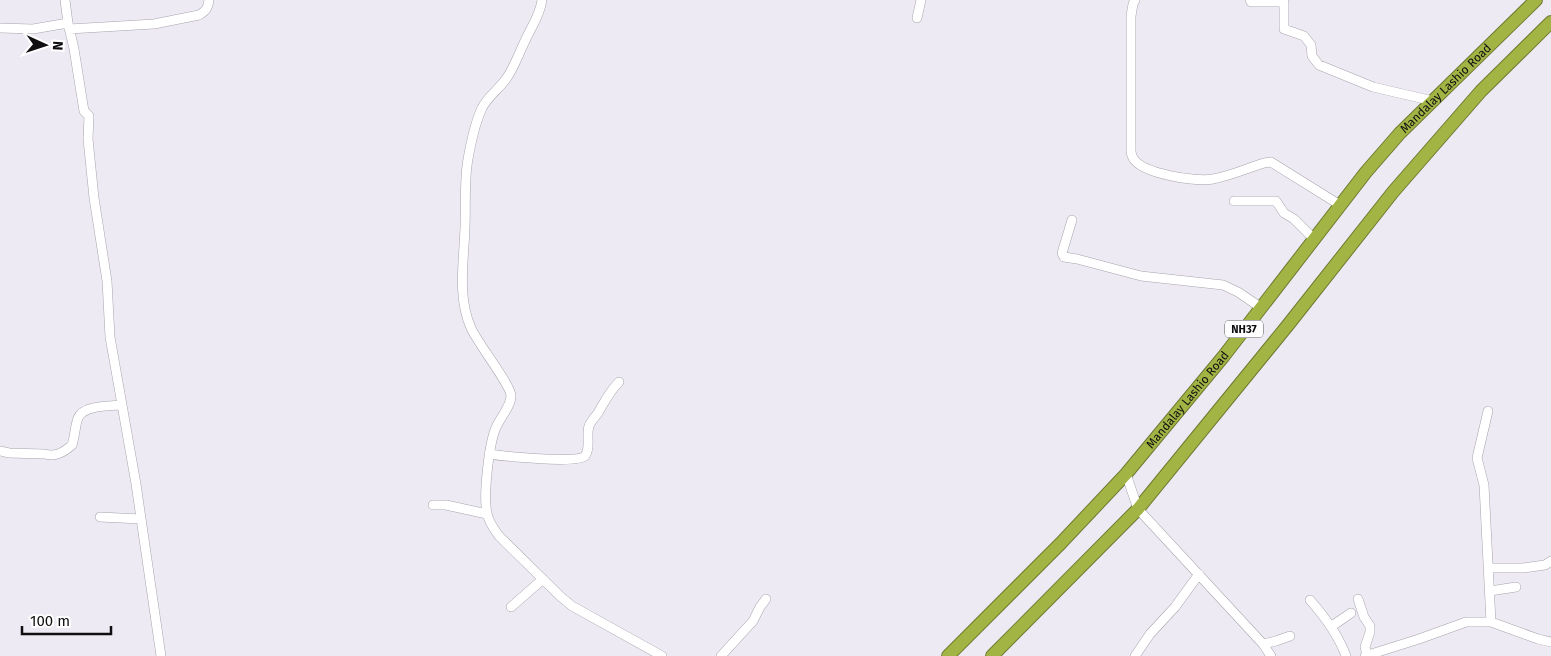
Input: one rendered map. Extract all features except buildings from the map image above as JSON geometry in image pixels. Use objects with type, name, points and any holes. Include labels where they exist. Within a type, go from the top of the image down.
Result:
[{"type":"highway","name":"Mandalay Lashio Road","points":[[948,656],[1061,543],[1126,474],[1223,357],[1340,205],[1400,133],[1536,0]]},
{"type":"highway","name":"NH37","points":[[992,656],[1138,509],[1288,325],[1393,192],[1481,91],[1551,22]]},
{"type":"street","points":[[65,0],[84,111],[89,116],[88,139],[94,198],[107,281],[110,337],[141,520],[161,656]]},
{"type":"street","points":[[0,28],[33,29],[68,26],[154,24],[199,15],[208,7],[209,0]]},
{"type":"street","points":[[542,0],[537,20],[527,36],[508,76],[481,109],[468,160],[463,279],[465,311],[471,328],[484,352],[509,388],[511,398],[510,404],[495,428],[489,454],[487,514],[499,536],[572,606],[662,656]]},
{"type":"street","points":[[917,18],[921,0]]},
{"type":"street","points":[[1135,0],[1131,16],[1131,151],[1133,159],[1154,171],[1175,177],[1205,180],[1271,162],[1340,205]]},
{"type":"street","points":[[1250,0],[1251,2],[1284,2],[1284,29],[1304,36],[1311,45],[1312,56],[1319,65],[1373,87],[1432,101]]},
{"type":"street","points":[[1234,201],[1276,201],[1284,213],[1294,219],[1314,239]]},
{"type":"street","points":[[1072,220],[1062,253],[1064,257],[1141,276],[1223,285],[1238,292],[1260,307]]},
{"type":"street","points":[[489,454],[568,460],[582,458],[587,451],[590,424],[610,391],[619,382]]},
{"type":"street","points":[[0,451],[49,455],[60,454],[72,445],[77,419],[84,410],[122,405]]},
{"type":"street","points":[[1488,411],[1477,458],[1484,485],[1491,622]]},
{"type":"street","points":[[1126,474],[1138,509],[1263,644],[1271,656]]},
{"type":"street","points":[[433,505],[446,505],[487,514]]},
{"type":"street","points":[[100,517],[141,520]]},
{"type":"street","points":[[1489,568],[1523,568],[1545,565],[1551,561]]},
{"type":"street","points":[[1136,656],[1150,634],[1175,607],[1199,574]]},
{"type":"street","points":[[510,607],[543,579]]},
{"type":"street","points":[[1490,591],[1516,587]]},
{"type":"street","points":[[721,656],[753,622],[766,599]]},
{"type":"street","points":[[1358,599],[1364,617],[1370,626],[1365,647],[1366,656],[1466,622],[1491,622],[1551,642]]},
{"type":"street","points":[[1310,600],[1332,626],[1346,656]]},
{"type":"street","points":[[1332,626],[1351,613]]},
{"type":"street","points":[[1263,644],[1276,642],[1290,636]]}]
